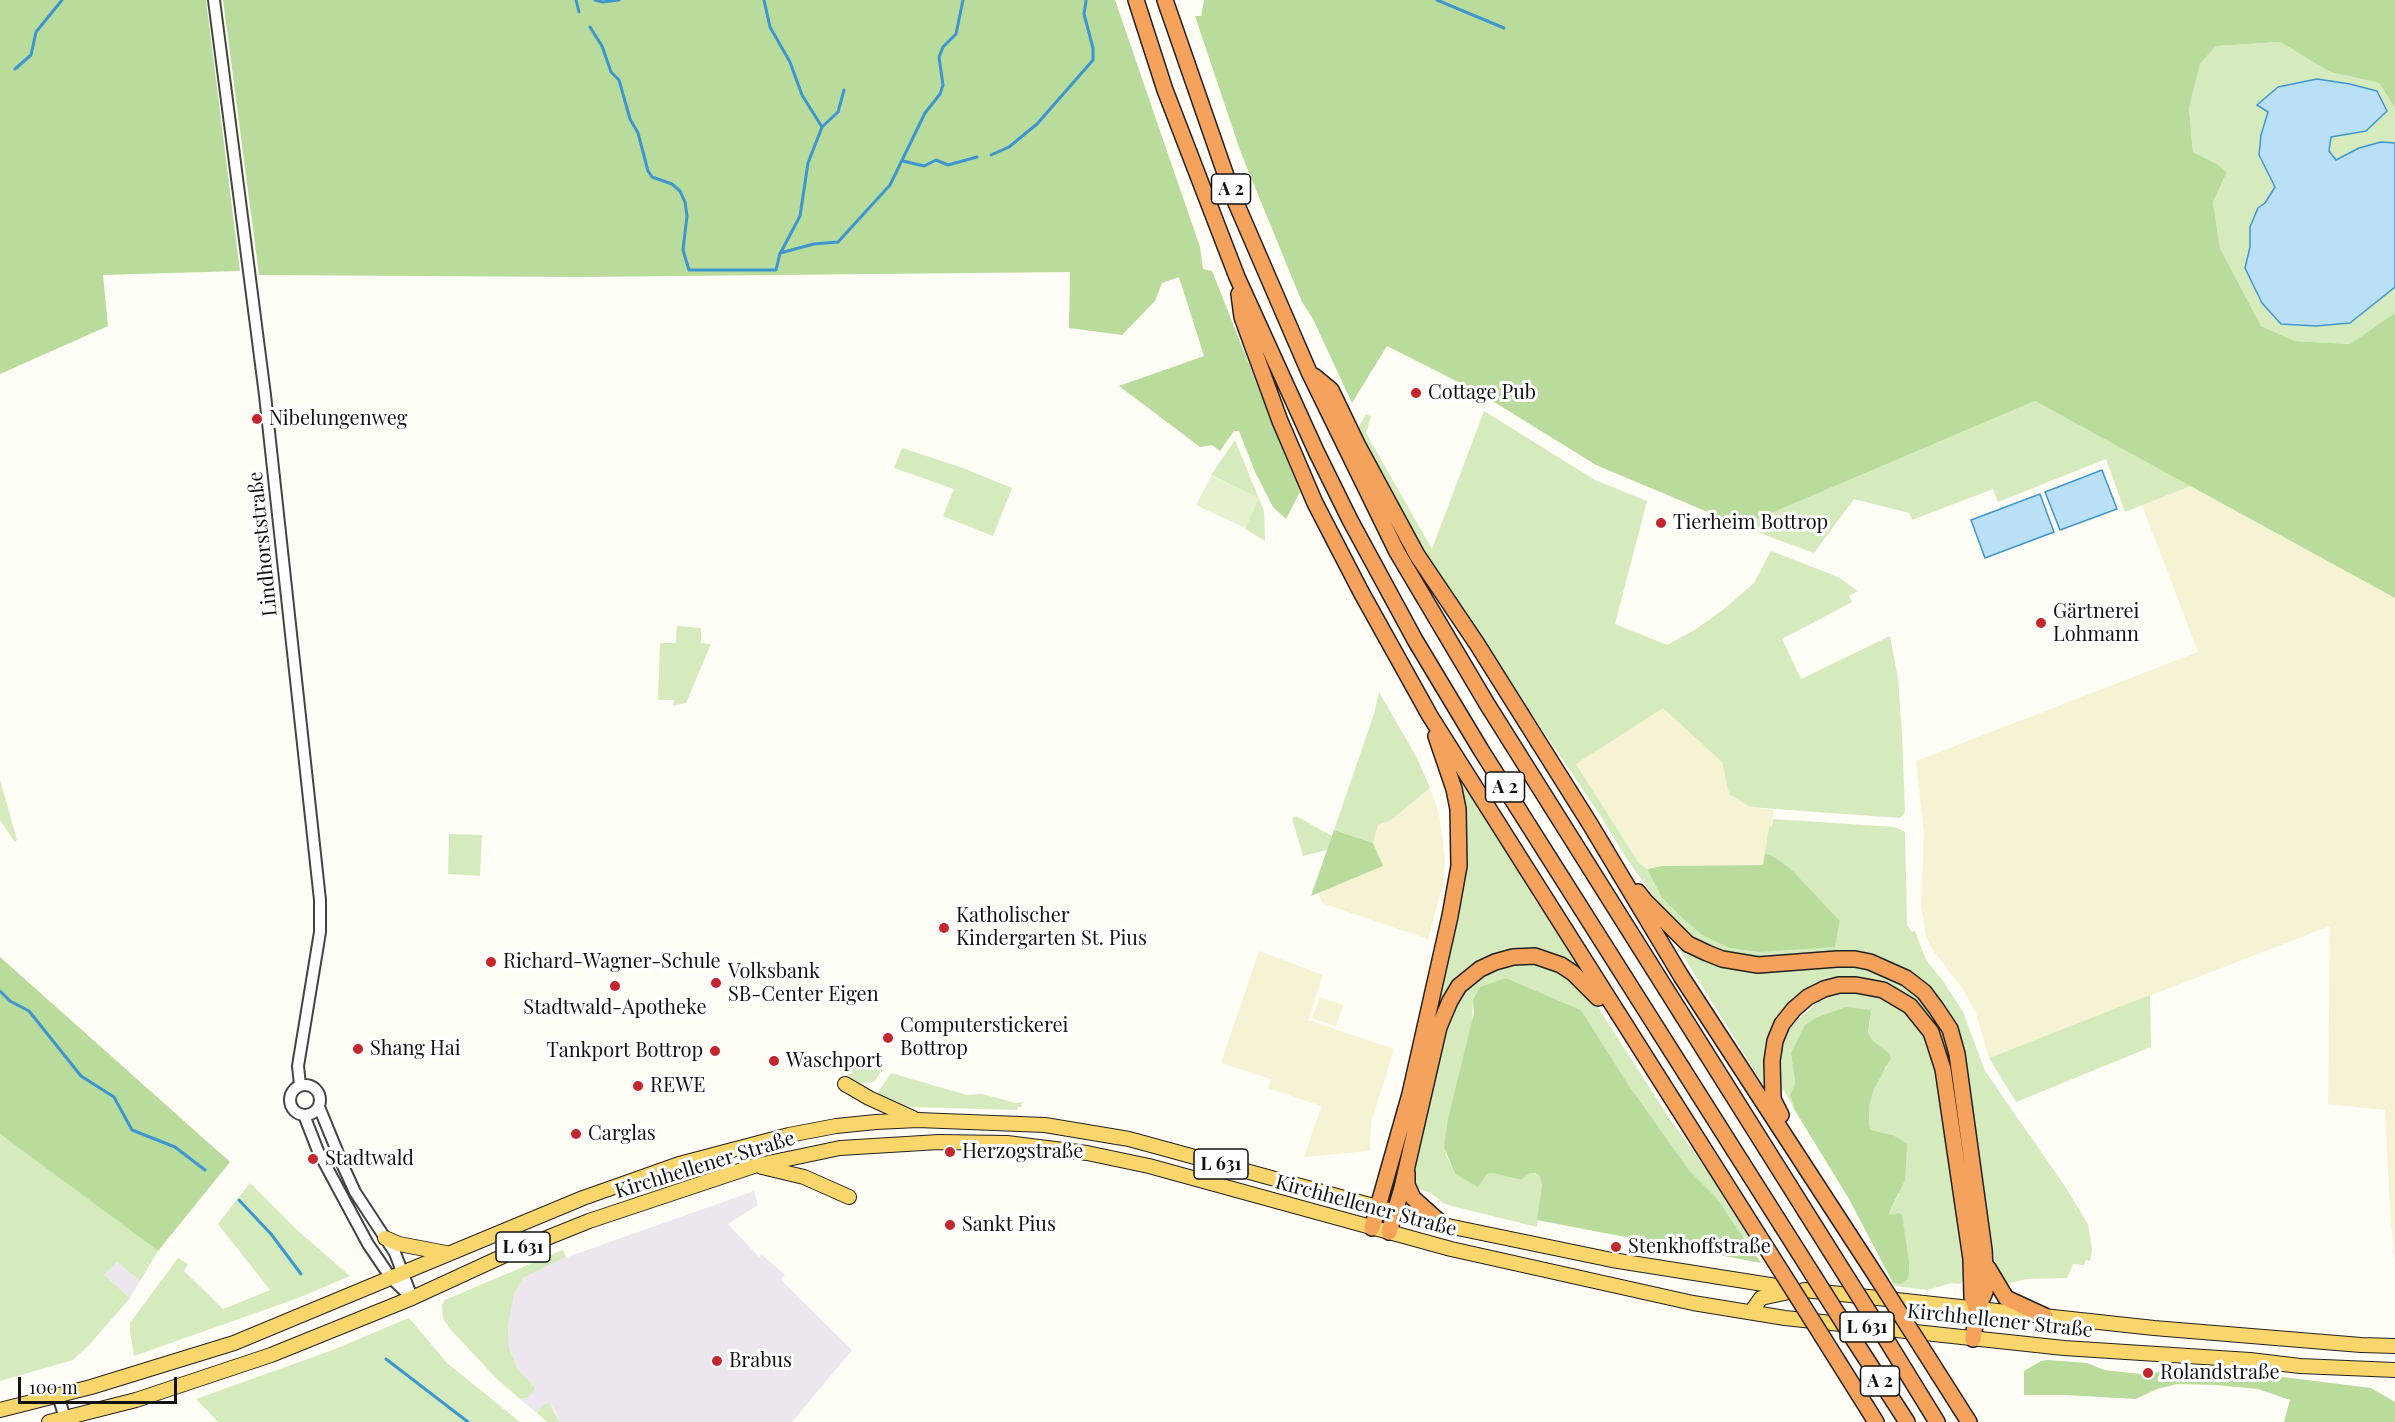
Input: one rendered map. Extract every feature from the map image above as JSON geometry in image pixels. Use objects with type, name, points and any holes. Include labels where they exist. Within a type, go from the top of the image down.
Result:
[{"type":"highway","name":"A 2","points":[[1136,0],[1165,90],[1237,277],[1321,461],[1415,640],[1481,750],[1907,1422]]},
{"type":"highway","name":"A 2","points":[[1165,0],[1233,196],[1309,372],[1397,552],[1487,704],[1937,1422]]},
{"type":"highway","points":[[1237,277],[1242,317],[1280,421],[1306,482],[1360,592],[1430,716],[1876,1422]]},
{"type":"highway","points":[[1309,372],[1331,390],[1357,444],[1417,555],[1477,644],[1590,824],[1681,976],[1969,1422]]},
{"type":"highway","points":[[1372,1228],[1410,1094],[1459,866],[1458,809],[1454,789],[1430,716]]},
{"type":"highway","points":[[1590,824],[1645,901],[1688,944],[1732,961],[1758,965],[1856,959],[1888,968],[1924,992],[1950,1029],[1957,1054],[1985,1264],[1985,1292],[1977,1310],[1973,1339]]},
{"type":"highway","points":[[1389,1232],[1444,1014],[1459,986],[1480,969],[1504,959],[1523,956],[1541,958],[1561,965],[1590,987],[1628,1045],[1644,1056]]},
{"type":"highway","points":[[1820,1190],[1773,1099],[1771,1079],[1775,1041],[1782,1024],[1794,1009],[1824,989],[1839,985],[1856,985],[1883,990],[1910,1006],[1922,1019],[1939,1051],[1950,1108],[1971,1259],[1972,1298],[1977,1310]]},
{"type":"highway","points":[[1406,1168],[1407,1185],[1413,1198],[1443,1225]]},
{"type":"highway","points":[[1985,1264],[2006,1298],[2045,1316]]},
{"type":"main road","points":[[845,1084],[868,1098],[918,1120]]},
{"type":"main road","name":"Kirchhellener Straße","points":[[0,1410],[234,1343],[583,1198],[690,1161],[836,1126],[918,1120],[1045,1125],[1129,1139],[1443,1225],[1612,1260],[1789,1290],[1767,1296],[1754,1307]]},
{"type":"main road","name":"Kirchhellener Straße","points":[[49,1422],[65,1421],[136,1400],[254,1361],[412,1298],[512,1252],[589,1221],[754,1166],[807,1154],[850,1148],[929,1143],[1007,1143],[1088,1153],[1149,1166],[1372,1228],[1598,1283],[1693,1303],[1754,1307],[1973,1339],[2064,1348],[2388,1370]]},
{"type":"main road","points":[[754,1166],[804,1177],[849,1197]]},
{"type":"main road","points":[[385,1238],[412,1248],[448,1253]]},
{"type":"main road","name":"Kirchhellener Straße","points":[[1804,1290],[1977,1310],[2361,1346],[2395,1346]]},
{"type":"main road","name":"L 631","points":[[2388,1370],[2395,1375]]},
{"type":"street","name":"Lindhorststraße","points":[[214,0],[266,395],[320,900],[320,932],[298,1066],[300,1085]]},
{"type":"street","points":[[300,1085],[309,1085],[317,1090],[321,1097],[319,1107],[312,1114],[304,1115],[295,1111],[290,1103],[291,1094],[300,1085]]},
{"type":"street","points":[[319,1107],[355,1192],[395,1253],[397,1275]]},
{"type":"street","points":[[304,1115],[318,1151],[368,1244],[397,1275],[412,1298]]},
{"type":"street","points":[[58,1395],[65,1421]]},
{"type":"shaded area","points":[[2191,486],[2395,598],[2395,1261],[2385,1110],[2328,1104],[2330,926],[1989,1058],[1976,1013],[1963,989],[1932,949],[1926,936],[1921,906],[1924,833],[1916,761],[2198,652],[2142,505]]},
{"type":"shaded area","points":[[1663,707],[1722,762],[1729,794],[1750,807],[1774,810],[1764,865],[1662,866],[1645,869],[1627,847],[1576,764]]},
{"type":"shaded area","points":[[1430,788],[1439,813],[1445,859],[1443,883],[1428,939],[1322,903],[1318,892],[1382,866],[1373,843],[1378,825],[1390,821]]},
{"type":"shaded area","points":[[1259,951],[1323,975],[1308,1020],[1394,1049],[1371,1123],[1370,1151],[1304,1157],[1321,1106],[1268,1088],[1271,1079],[1221,1063]]},
{"type":"shaded area","points":[[1320,997],[1343,1005],[1336,1026],[1312,1018]]},
{"type":"shaded area","points":[[754,1191],[758,1205],[728,1224],[759,1257],[762,1255],[785,1275],[781,1280],[852,1350],[792,1422],[560,1422],[550,1402],[538,1410],[538,1414],[520,1399],[525,1399],[534,1386],[518,1369],[509,1348],[508,1325],[514,1294],[523,1278],[559,1260]]},
{"type":"shaded area","points":[[117,1262],[140,1281],[130,1298],[104,1275]]},
{"type":"green space","points":[[0,0],[206,0],[240,271],[103,275],[108,326],[0,374]]},
{"type":"green space","points":[[223,0],[1115,0],[1200,247],[1203,269],[1212,271],[1300,492],[1286,519],[1273,507],[1255,472],[1239,431],[1234,431],[1220,451],[1212,445],[1200,447],[1119,386],[1204,356],[1179,277],[1162,283],[1155,301],[1122,335],[1069,328],[1070,272],[581,277],[259,275]]},
{"type":"green space","points":[[1204,0],[2395,0],[2395,108],[2379,83],[2330,72],[2280,42],[2216,46],[2200,64],[2189,108],[2193,152],[2217,164],[2227,172],[2213,202],[2220,248],[2261,326],[2295,341],[2350,344],[2395,313],[2395,598],[2035,401],[1741,526],[1596,465],[1478,392],[1387,346],[1352,403],[1313,319],[1302,302],[1241,153],[1195,16],[1201,16]]},
{"type":"green space","points":[[2280,42],[2330,72],[2379,83],[2395,108],[2395,143],[2381,142],[2359,148],[2335,160],[2329,151],[2331,137],[2366,131],[2377,91],[2317,79],[2258,105],[2268,112],[2261,135],[2259,155],[2275,187],[2265,203],[2258,208],[2250,226],[2250,247],[2246,267],[2395,287],[2395,313],[2350,344],[2295,341],[2261,326],[2220,248],[2213,202],[2227,172],[2217,164],[2193,152],[2189,108],[2200,64],[2216,46]]},
{"type":"green space","points":[[2035,401],[2191,486],[2125,512],[2106,459],[1998,502],[1993,489],[1912,520],[1909,513],[1854,499],[1814,553],[1741,526]]},
{"type":"green space","points":[[1484,411],[1595,480],[1647,501],[1615,624],[1667,645],[1693,631],[1723,610],[1754,583],[1771,551],[1838,577],[1858,591],[1849,596],[1852,602],[1782,639],[1801,679],[1890,636],[1898,679],[1902,734],[1905,812],[1900,818],[1750,807],[1729,794],[1722,762],[1663,708],[1576,764],[1638,862],[1647,869],[1662,898],[1702,935],[1812,948],[1835,946],[1840,921],[1794,872],[1765,853],[1769,827],[1772,826],[1773,819],[1895,827],[1905,832],[1907,925],[1912,932],[1915,931],[1926,960],[1963,1012],[1985,1071],[2066,1188],[2088,1224],[2092,1250],[2090,1261],[2086,1260],[2084,1265],[2073,1264],[2067,1278],[2026,1279],[2003,1285],[1988,1238],[1960,1045],[1903,970],[1736,956],[1707,946],[1692,937],[1666,914],[1627,859],[1408,526],[1356,432],[1366,414],[1371,416],[1366,433],[1432,549]]},
{"type":"green space","points":[[1235,440],[1264,511],[1265,541],[1245,529],[1258,498],[1211,475]]},
{"type":"green space","points":[[902,448],[963,468],[1012,488],[993,536],[943,516],[954,489],[894,468]]},
{"type":"green space","points":[[1211,476],[1259,498],[1245,528],[1196,505]]},
{"type":"green space","points":[[677,626],[701,628],[701,643],[711,644],[686,703],[673,706],[674,700],[658,700],[660,643],[676,643]]},
{"type":"green space","points":[[1379,692],[1417,758],[1430,788],[1390,821],[1378,825],[1373,843],[1334,830],[1374,714]]},
{"type":"green space","points":[[1454,766],[1505,846],[1538,905],[1563,937],[1584,972],[1535,951],[1456,982],[1398,1182],[1391,1180],[1466,855],[1465,813]]},
{"type":"green space","points":[[0,780],[17,840],[15,842],[0,820]]},
{"type":"green space","points":[[1296,816],[1332,836],[1327,850],[1303,856],[1292,818]]},
{"type":"green space","points":[[1334,830],[1373,843],[1383,866],[1311,896]]},
{"type":"green space","points":[[449,834],[482,835],[480,876],[448,874]]},
{"type":"green space","points":[[1765,853],[1776,858],[1794,872],[1840,921],[1835,947],[1759,952],[1730,948],[1702,935],[1680,916],[1662,898],[1647,869],[1662,866],[1763,865]]},
{"type":"green space","points":[[1671,936],[1697,953],[1838,963],[1879,970],[1914,991],[1939,1023],[1951,1058],[1956,1098],[1938,1034],[1863,980],[1789,1009],[1767,1085],[1764,1086]]},
{"type":"green space","points":[[0,957],[230,1162],[158,1251],[0,1134]]},
{"type":"green space","points":[[1523,961],[1557,969],[1592,998],[1669,1118],[1717,1184],[1755,1245],[1742,1235],[1716,1197],[1689,1170],[1628,1084],[1581,1010],[1506,978],[1473,1000],[1472,1024],[1448,1118],[1446,1155],[1455,1174],[1479,1185],[1487,1174],[1493,1173],[1521,1180],[1530,1172],[1539,1175],[1542,1185],[1537,1227],[1452,1206],[1443,1203],[1431,1193],[1415,1187],[1413,1166],[1443,1034],[1457,997],[1485,971]]},
{"type":"green space","points":[[1506,978],[1581,1010],[1628,1084],[1689,1170],[1716,1197],[1761,1263],[1537,1220],[1542,1185],[1539,1175],[1535,1173],[1530,1173],[1521,1180],[1493,1173],[1487,1174],[1478,1187],[1455,1174],[1444,1147],[1448,1118],[1474,1013],[1473,1000],[1480,987]]},
{"type":"green space","points":[[1845,992],[1877,995],[1893,1001],[1914,1019],[1928,1041],[1937,1075],[1963,1263],[1964,1274],[1961,1284],[1951,1283],[1927,1290],[1894,1286],[1893,1283],[1901,1284],[1909,1260],[1902,1216],[1889,1213],[1899,1194],[1893,1135],[1871,1130],[1869,1125],[1869,1107],[1874,1089],[1887,1067],[1889,1053],[1873,1041],[1868,1033],[1870,1021],[1845,1007],[1815,1018],[1806,1025],[1791,1053],[1795,1083],[1790,1096],[1794,1109],[1784,1090],[1781,1091],[1778,1071],[1781,1051],[1789,1030],[1818,1002]]},
{"type":"green space","points":[[2150,995],[2151,1047],[2016,1102],[1989,1058]]},
{"type":"green space","points":[[1845,1007],[1871,1010],[1868,1033],[1873,1041],[1889,1053],[1891,1058],[1874,1089],[1869,1107],[1869,1125],[1871,1130],[1893,1135],[1907,1144],[1905,1180],[1889,1213],[1890,1215],[1899,1213],[1902,1215],[1909,1273],[1907,1280],[1901,1284],[1893,1283],[1849,1199],[1794,1109],[1790,1095],[1795,1083],[1791,1053],[1805,1025],[1815,1018]]},
{"type":"green space","points":[[850,1062],[882,1070],[874,1082],[855,1084],[843,1070],[844,1065]]},
{"type":"green space","points":[[891,1073],[967,1095],[982,1094],[1016,1103],[1022,1102],[1021,1107],[1017,1110],[912,1107],[887,1102],[875,1097]]},
{"type":"green space","points":[[0,1134],[158,1251],[140,1281],[117,1262],[104,1275],[130,1298],[73,1360],[0,1381]]},
{"type":"green space","points":[[250,1183],[297,1230],[350,1276],[298,1298],[134,1356],[130,1323],[178,1258],[188,1264],[184,1271],[223,1309],[270,1290],[218,1224]]},
{"type":"green space","points":[[563,1250],[566,1257],[523,1278],[514,1294],[508,1325],[509,1348],[518,1369],[534,1386],[534,1391],[527,1398],[520,1399],[496,1378],[452,1331],[443,1319],[442,1304],[445,1300]]},
{"type":"green space","points":[[409,1318],[447,1363],[520,1422],[218,1422],[196,1399],[330,1351]]},
{"type":"green space","points":[[2041,1361],[2087,1363],[2104,1370],[2149,1375],[2176,1368],[2259,1374],[2371,1388],[2395,1402],[2395,1422],[2284,1422],[2290,1400],[2258,1389],[2216,1385],[2177,1384],[2157,1389],[2136,1399],[2024,1395],[2024,1371]]},
{"type":"green space","points":[[550,1402],[560,1422],[547,1422],[538,1414],[542,1406]]},
{"type":"water","points":[[2317,79],[2377,91],[2387,111],[2366,131],[2331,137],[2329,151],[2336,160],[2359,148],[2381,142],[2395,143],[2395,287],[2350,323],[2316,326],[2281,324],[2262,303],[2245,268],[2250,247],[2250,227],[2258,208],[2265,203],[2275,187],[2259,155],[2261,135],[2268,112],[2257,105],[2278,87]]},
{"type":"water","points":[[2102,470],[2117,509],[2060,530],[2045,492]]},
{"type":"water","points":[[2040,494],[2054,532],[1985,558],[1971,520]]},
{"type":"waterway","points":[[15,69],[31,55],[36,32],[62,0]]},
{"type":"waterway","points":[[576,0],[579,12]]},
{"type":"waterway","points":[[595,0],[603,2],[619,0]]},
{"type":"waterway","points":[[764,0],[770,27],[790,62],[802,95],[822,127],[808,163],[800,216],[781,252]]},
{"type":"waterway","points":[[590,27],[602,46],[611,72],[619,80],[630,119],[638,133],[648,171],[652,177],[672,184],[680,191],[685,202],[687,216],[683,250],[689,270],[776,270],[780,253],[814,244],[838,242],[890,185],[925,113],[940,94],[943,85],[939,57],[943,47],[956,34],[963,0]]},
{"type":"waterway","points":[[1437,0],[1504,28]]},
{"type":"waterway","points":[[991,155],[1009,147],[1037,124],[1093,60],[1093,48],[1084,14],[1086,1]]},
{"type":"waterway","points":[[822,127],[838,112],[844,90]]},
{"type":"waterway","points":[[903,161],[924,166],[936,160],[948,165],[977,157]]},
{"type":"waterway","points":[[0,991],[10,1001],[29,1011],[81,1076],[114,1097],[132,1130],[175,1147],[205,1170]]},
{"type":"waterway","points":[[239,1200],[271,1234],[301,1274]]},
{"type":"waterway","points":[[386,1359],[468,1422]]},
{"type":"place","name":"Cottage Pub","points":[[1416,393]]},
{"type":"place","name":"Nibelungenweg","points":[[257,419]]},
{"type":"place","name":"Tierheim Bottrop","points":[[1661,523]]},
{"type":"place","name":"Gärtnerei Lohmann","points":[[2041,623]]},
{"type":"place","name":"Katholischer Kindergarten St. Pius","points":[[944,928]]},
{"type":"place","name":"Richard-Wagner-Schule","points":[[491,962]]},
{"type":"place","name":"Volksbank SB-Center Eigen","points":[[716,983]]},
{"type":"place","name":"Stadtwald-Apotheke","points":[[615,986]]},
{"type":"place","name":"Computerstickerei Bottrop","points":[[888,1038]]},
{"type":"place","name":"Shang Hai","points":[[358,1049]]},
{"type":"place","name":"Tankport Bottrop","points":[[715,1051]]},
{"type":"place","name":"Waschport","points":[[774,1061]]},
{"type":"place","name":"REWE","points":[[638,1086]]},
{"type":"place","name":"Carglas","points":[[576,1134]]},
{"type":"place","name":"Herzogstraße","points":[[950,1152]]},
{"type":"place","name":"Stadtwald","points":[[313,1159]]},
{"type":"place","name":"Sankt Pius","points":[[950,1225]]},
{"type":"place","name":"Stenkhoffstraße","points":[[1616,1247]]},
{"type":"place","name":"Brabus","points":[[717,1361]]},
{"type":"place","name":"Rolandstraße","points":[[2148,1373]]}]
